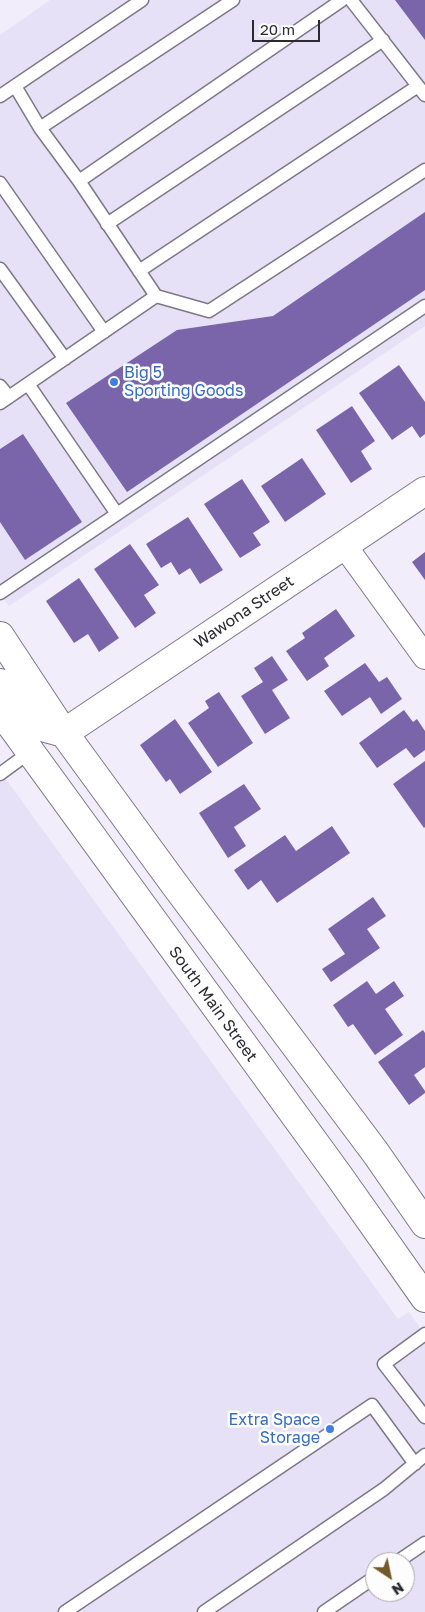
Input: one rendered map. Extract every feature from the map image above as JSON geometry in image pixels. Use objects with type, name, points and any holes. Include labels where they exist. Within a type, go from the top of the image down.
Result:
[{"type":"main road","name":"Wawona Street","points":[[64,733],[425,491]]},
{"type":"main road","points":[[0,636],[64,733],[375,1152],[425,1224]]},
{"type":"main road","points":[[0,683],[42,727],[64,733]]},
{"type":"main road","name":"South Main Street","points":[[0,710],[339,1176],[425,1298]]},
{"type":"main road","points":[[339,1176],[375,1152]]},
{"type":"street","points":[[344,545],[425,658]]},
{"type":"lane","points":[[0,96],[142,0]]},
{"type":"lane","points":[[40,128],[233,0]]},
{"type":"lane","points":[[79,181],[342,0]]},
{"type":"lane","points":[[139,271],[421,90],[351,0]]},
{"type":"lane","points":[[107,224],[383,40]]},
{"type":"lane","points":[[15,86],[40,128],[79,181],[156,296],[209,311],[425,170]]},
{"type":"lane","points":[[0,183],[104,332]]},
{"type":"lane","points":[[0,269],[65,359]]},
{"type":"lane","points":[[0,386],[4,400],[156,296]]},
{"type":"lane","points":[[0,593],[425,306]]},
{"type":"lane","points":[[28,384],[117,514]]},
{"type":"lane","points":[[0,774],[30,752]]},
{"type":"lane","points":[[425,1334],[384,1364],[425,1417]]},
{"type":"lane","points":[[64,1612],[372,1405],[420,1459],[384,1489],[204,1612]]},
{"type":"lane","points":[[412,1552],[425,1543]]},
{"type":"lane","points":[[324,1612],[365,1584]]},
{"type":"shaded area","points":[[50,0],[425,0],[425,326],[9,606],[0,593],[0,35]]},
{"type":"shaded area","points":[[0,771],[398,1319],[409,1312],[425,1335],[425,1612],[0,1612]]},
{"type":"building","points":[[395,0],[425,0],[425,40]]},
{"type":"building","points":[[425,212],[425,290],[127,492],[66,403],[177,330],[273,316]]},
{"type":"building","points":[[399,365],[425,402],[425,434],[420,438],[412,426],[392,440],[359,393]]},
{"type":"building","points":[[352,406],[375,441],[361,451],[372,469],[351,483],[316,430]]},
{"type":"building","points":[[23,434],[82,522],[25,560],[0,522],[0,449]]},
{"type":"building","points":[[302,458],[326,494],[285,522],[261,486]]},
{"type":"building","points":[[242,479],[270,522],[253,533],[261,545],[240,558],[204,504]]},
{"type":"building","points":[[188,517],[223,570],[200,584],[190,568],[179,575],[171,562],[161,568],[146,544]]},
{"type":"building","points":[[130,544],[159,585],[144,595],[156,613],[135,628],[94,569]]},
{"type":"building","points":[[425,552],[425,580],[412,562]]},
{"type":"building","points":[[79,578],[119,638],[99,652],[88,634],[74,643],[46,601]]},
{"type":"building","points":[[336,609],[355,636],[324,658],[329,666],[307,681],[286,651],[305,638],[302,633]]},
{"type":"building","points":[[272,656],[288,680],[272,690],[290,718],[265,734],[241,696],[263,682],[254,668]]},
{"type":"building","points":[[365,663],[379,682],[387,677],[402,699],[381,714],[370,697],[342,716],[324,691]]},
{"type":"building","points":[[219,692],[253,743],[218,767],[188,723],[209,708],[205,701]]},
{"type":"building","points":[[404,710],[413,722],[417,719],[425,731],[425,750],[414,758],[406,748],[377,768],[359,743]]},
{"type":"building","points":[[175,719],[212,772],[180,794],[170,779],[166,782],[140,745]]},
{"type":"building","points":[[425,761],[425,827],[424,828],[393,784]]},
{"type":"building","points":[[244,784],[261,809],[234,827],[246,846],[228,858],[199,813]]},
{"type":"building","points":[[332,826],[350,853],[277,903],[261,880],[248,890],[234,870],[285,835],[296,851]]},
{"type":"building","points":[[373,897],[386,916],[367,929],[380,948],[331,982],[322,969],[345,954],[328,929]]},
{"type":"building","points":[[367,981],[376,994],[394,981],[404,996],[385,1009],[403,1035],[375,1055],[353,1024],[348,1027],[333,1005]]},
{"type":"building","points":[[423,1030],[425,1033],[425,1067],[414,1075],[425,1093],[409,1105],[378,1062]]},
{"type":"place","name":"Big 5 Sporting Goods","points":[[114,382]]},
{"type":"place","name":"Extra Space Storage","points":[[330,1429]]}]
